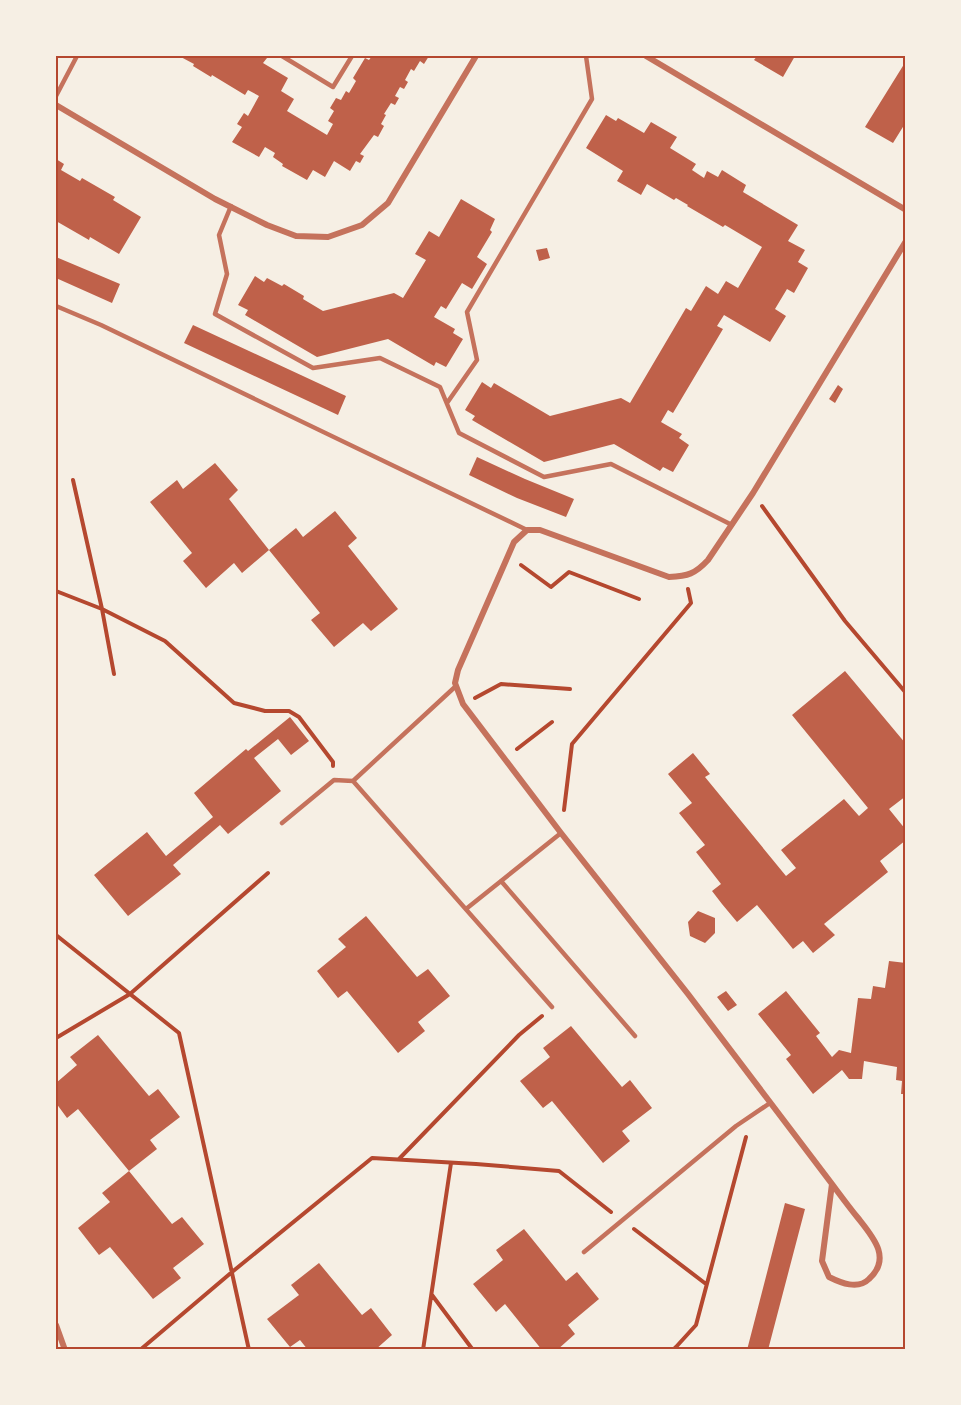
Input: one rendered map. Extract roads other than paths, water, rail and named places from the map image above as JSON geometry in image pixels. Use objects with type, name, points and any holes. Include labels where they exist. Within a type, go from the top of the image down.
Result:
[{"type":"street","points":[[56,105],[231,207],[267,225],[296,236],[328,237],[362,225],[388,202],[476,56]]},
{"type":"street","points":[[646,56],[906,210]]},
{"type":"street","points":[[832,1184],[822,1261],[829,1277],[845,1285],[865,1282],[876,1273],[880,1258],[876,1242],[832,1184],[687,994],[463,704],[454,683],[458,669],[514,543],[526,530],[540,530],[669,577],[684,577],[699,569],[708,560],[753,493],[906,242]]},
{"type":"street","points":[[56,1325],[65,1350]]},
{"type":"lane","points":[[56,96],[77,56]]},
{"type":"lane","points":[[282,56],[333,87],[352,56]]},
{"type":"lane","points":[[447,403],[477,360],[467,312],[592,99],[586,56]]},
{"type":"lane","points":[[231,207],[219,236],[227,274],[215,314],[313,368],[380,358],[440,387],[459,433],[544,477],[610,464],[732,525]]},
{"type":"lane","points":[[56,306],[101,325],[526,530]]},
{"type":"lane","points":[[282,823],[333,780],[353,781],[456,686]]},
{"type":"lane","points":[[353,781],[552,1008]]},
{"type":"lane","points":[[466,909],[561,833]]},
{"type":"lane","points":[[501,881],[635,1036]]},
{"type":"lane","points":[[584,1252],[736,1126],[770,1103]]}]
